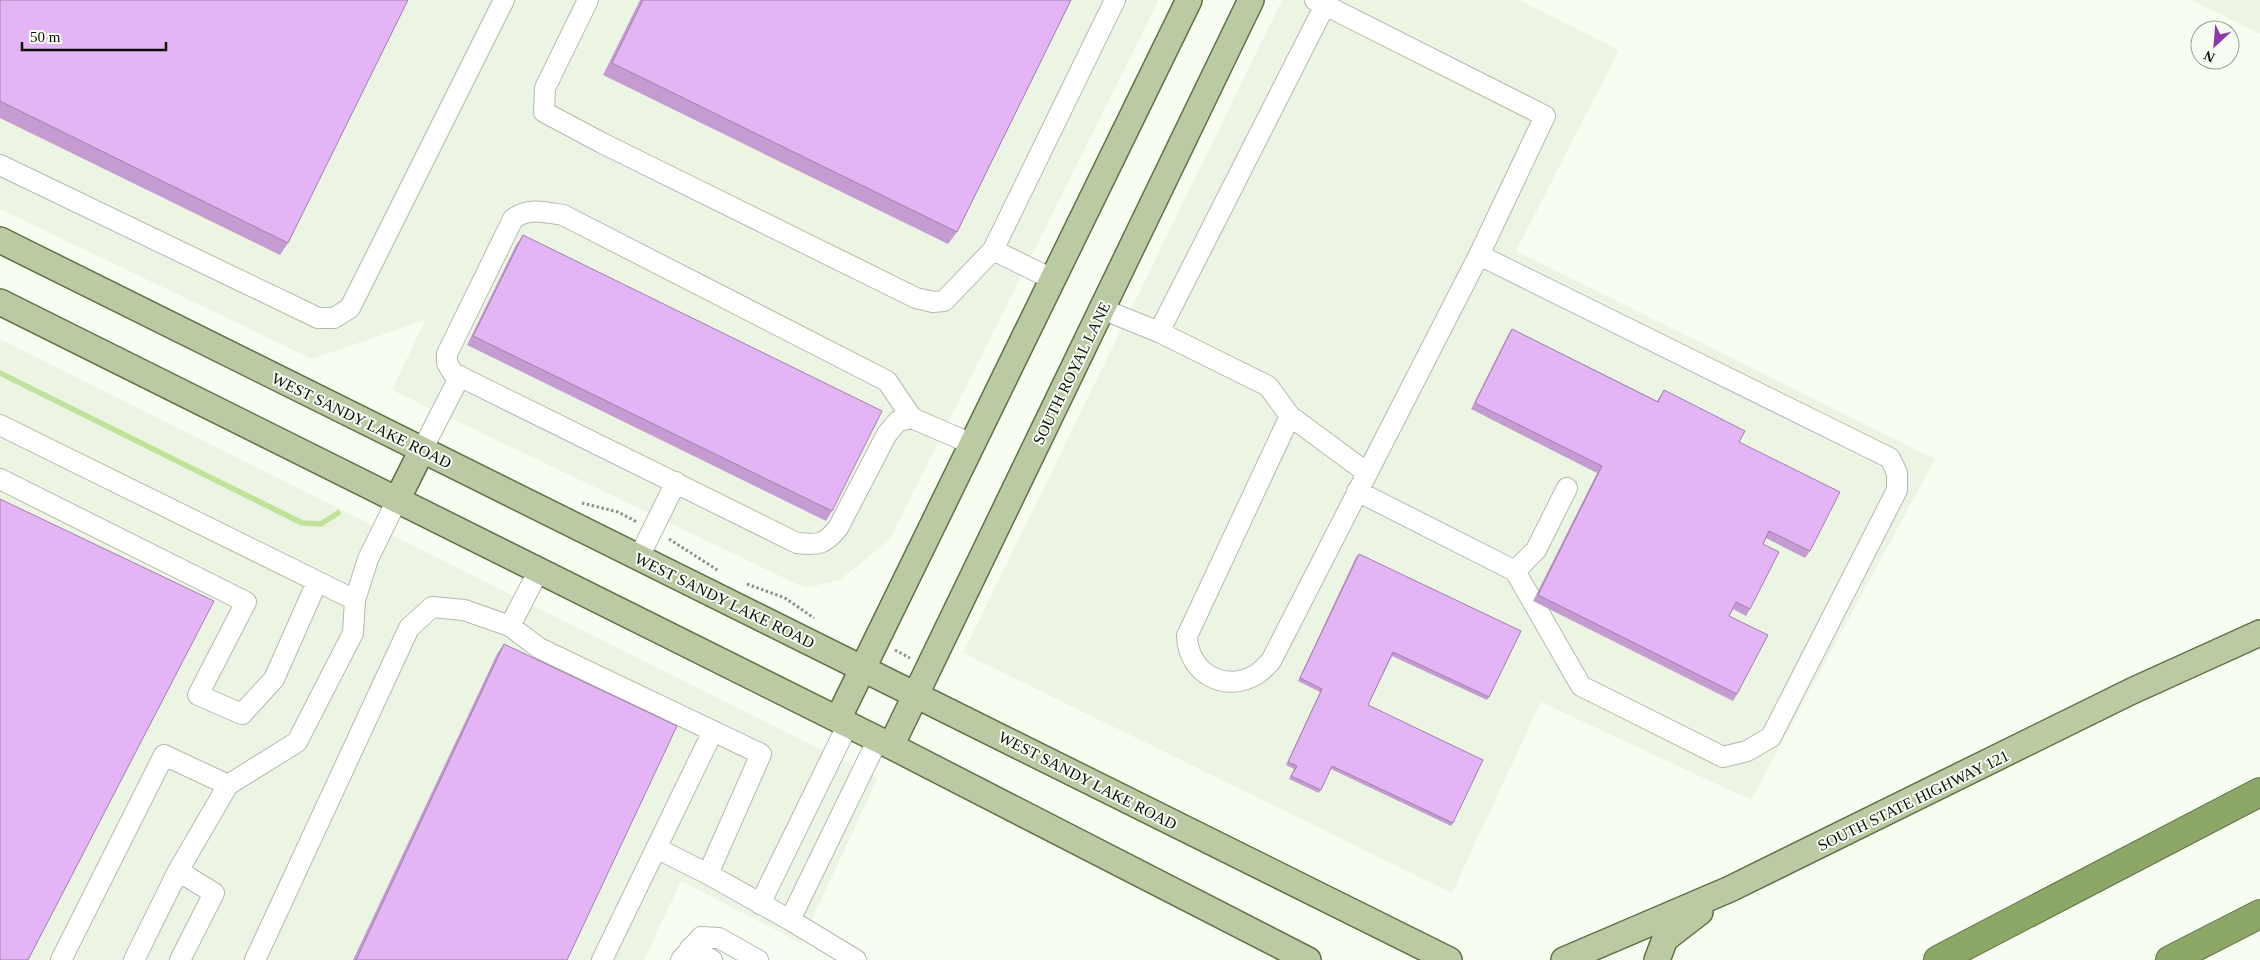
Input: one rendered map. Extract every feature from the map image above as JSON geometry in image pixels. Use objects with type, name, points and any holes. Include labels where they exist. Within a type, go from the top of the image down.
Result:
[{"type":"highway","points":[[1938,960],[2260,792]]},
{"type":"highway","points":[[2170,960],[2260,914]]},
{"type":"main road","points":[[843,722],[864,668],[1188,0]]},
{"type":"main road","name":"SOUTH ROYAL LANE","points":[[885,743],[916,694],[1251,0]]},
{"type":"main road","name":"WEST SANDY LAKE ROAD","points":[[0,240],[1449,960]]},
{"type":"main road","points":[[0,302],[885,743],[1308,960]]},
{"type":"main road","points":[[397,500],[422,450]]},
{"type":"main road","name":"SOUTH STATE HIGHWAY 121","points":[[1564,960],[1730,890],[2132,690],[2260,633]]},
{"type":"main road","points":[[1657,960],[1665,939],[1730,890]]},
{"type":"main road","points":[[1266,938],[1288,960]]},
{"type":"lane","points":[[0,164],[318,318],[334,318],[350,308],[504,0]]},
{"type":"lane","points":[[588,0],[544,88],[544,112],[602,144],[916,298],[933,302],[944,302],[993,250],[1115,0]]},
{"type":"lane","points":[[1159,332],[1320,2],[1545,116],[1479,255],[1271,660],[1258,674],[1246,680],[1220,682],[1208,677],[1191,656],[1188,636],[1290,416]]},
{"type":"lane","points":[[912,418],[898,421],[887,434],[838,528],[830,537],[818,545],[797,543],[453,373],[447,363],[447,354],[513,219],[523,212],[540,211],[563,215],[887,381],[912,418],[972,444]]},
{"type":"lane","points":[[993,250],[1052,279]]},
{"type":"lane","points":[[1357,491],[1514,571],[1581,686],[1723,757],[1747,751],[1771,737],[1897,490],[1897,473],[1890,458],[1479,255]]},
{"type":"lane","points":[[1102,309],[1159,332],[1268,386],[1290,416],[1366,472]]},
{"type":"lane","points":[[422,450],[460,376]]},
{"type":"lane","points":[[0,425],[355,600]]},
{"type":"lane","points":[[0,479],[246,602],[198,695],[242,714],[274,679],[317,582]]},
{"type":"lane","points":[[639,557],[676,482]]},
{"type":"lane","points":[[1514,571],[1536,550],[1567,488]]},
{"type":"lane","points":[[134,960],[178,871],[228,785],[297,742],[353,633],[355,600],[368,559],[397,500]]},
{"type":"lane","points":[[510,626],[539,570]]},
{"type":"lane","points":[[255,960],[409,628],[432,607],[464,610],[510,626],[539,648],[761,754],[708,874]]},
{"type":"lane","points":[[760,904],[843,722]]},
{"type":"lane","points":[[602,960],[713,730]]},
{"type":"lane","points":[[790,920],[885,743]]},
{"type":"lane","points":[[61,960],[164,755],[228,785]]},
{"type":"lane","points":[[656,848],[708,874],[790,920],[849,958]]},
{"type":"lane","points":[[178,871],[214,893],[180,960]]},
{"type":"lane","points":[[712,960],[686,954],[701,937],[719,938],[758,960]]},
{"type":"shaded area","points":[[0,0],[1159,0],[890,539],[840,580],[805,588],[392,390],[425,320],[312,359],[0,209]]},
{"type":"shaded area","points":[[1282,0],[1519,0],[1619,50],[1516,251],[1935,459],[1751,800],[1541,702],[1452,893],[963,653]]},
{"type":"shaded area","points":[[2191,0],[2260,0],[2260,34],[2240,24],[2240,20],[2232,20]]},
{"type":"shaded area","points":[[0,339],[878,778],[801,943],[681,881],[644,960],[0,960]]},
{"type":"building","points":[[0,0],[408,0],[288,243],[0,101]]},
{"type":"building","points":[[643,0],[1071,0],[957,232],[612,63]]},
{"type":"building","points":[[523,235],[882,411],[832,511],[473,336]]},
{"type":"building","points":[[1512,329],[1658,402],[1664,390],[1745,431],[1739,442],[1840,492],[1810,551],[1769,531],[1763,544],[1779,552],[1750,609],[1736,602],[1729,616],[1768,635],[1737,694],[1538,595],[1602,466],[1475,403]]},
{"type":"building","points":[[0,499],[214,601],[28,960],[0,960]]},
{"type":"building","points":[[1359,554],[1521,631],[1489,697],[1393,652],[1368,705],[1483,760],[1453,823],[1332,766],[1321,790],[1291,776],[1297,766],[1288,762],[1322,689],[1300,678]]},
{"type":"building","points":[[504,644],[677,726],[567,960],[356,960]]},
{"type":"waterway","points":[[0,373],[302,523],[321,524],[338,513]]}]
